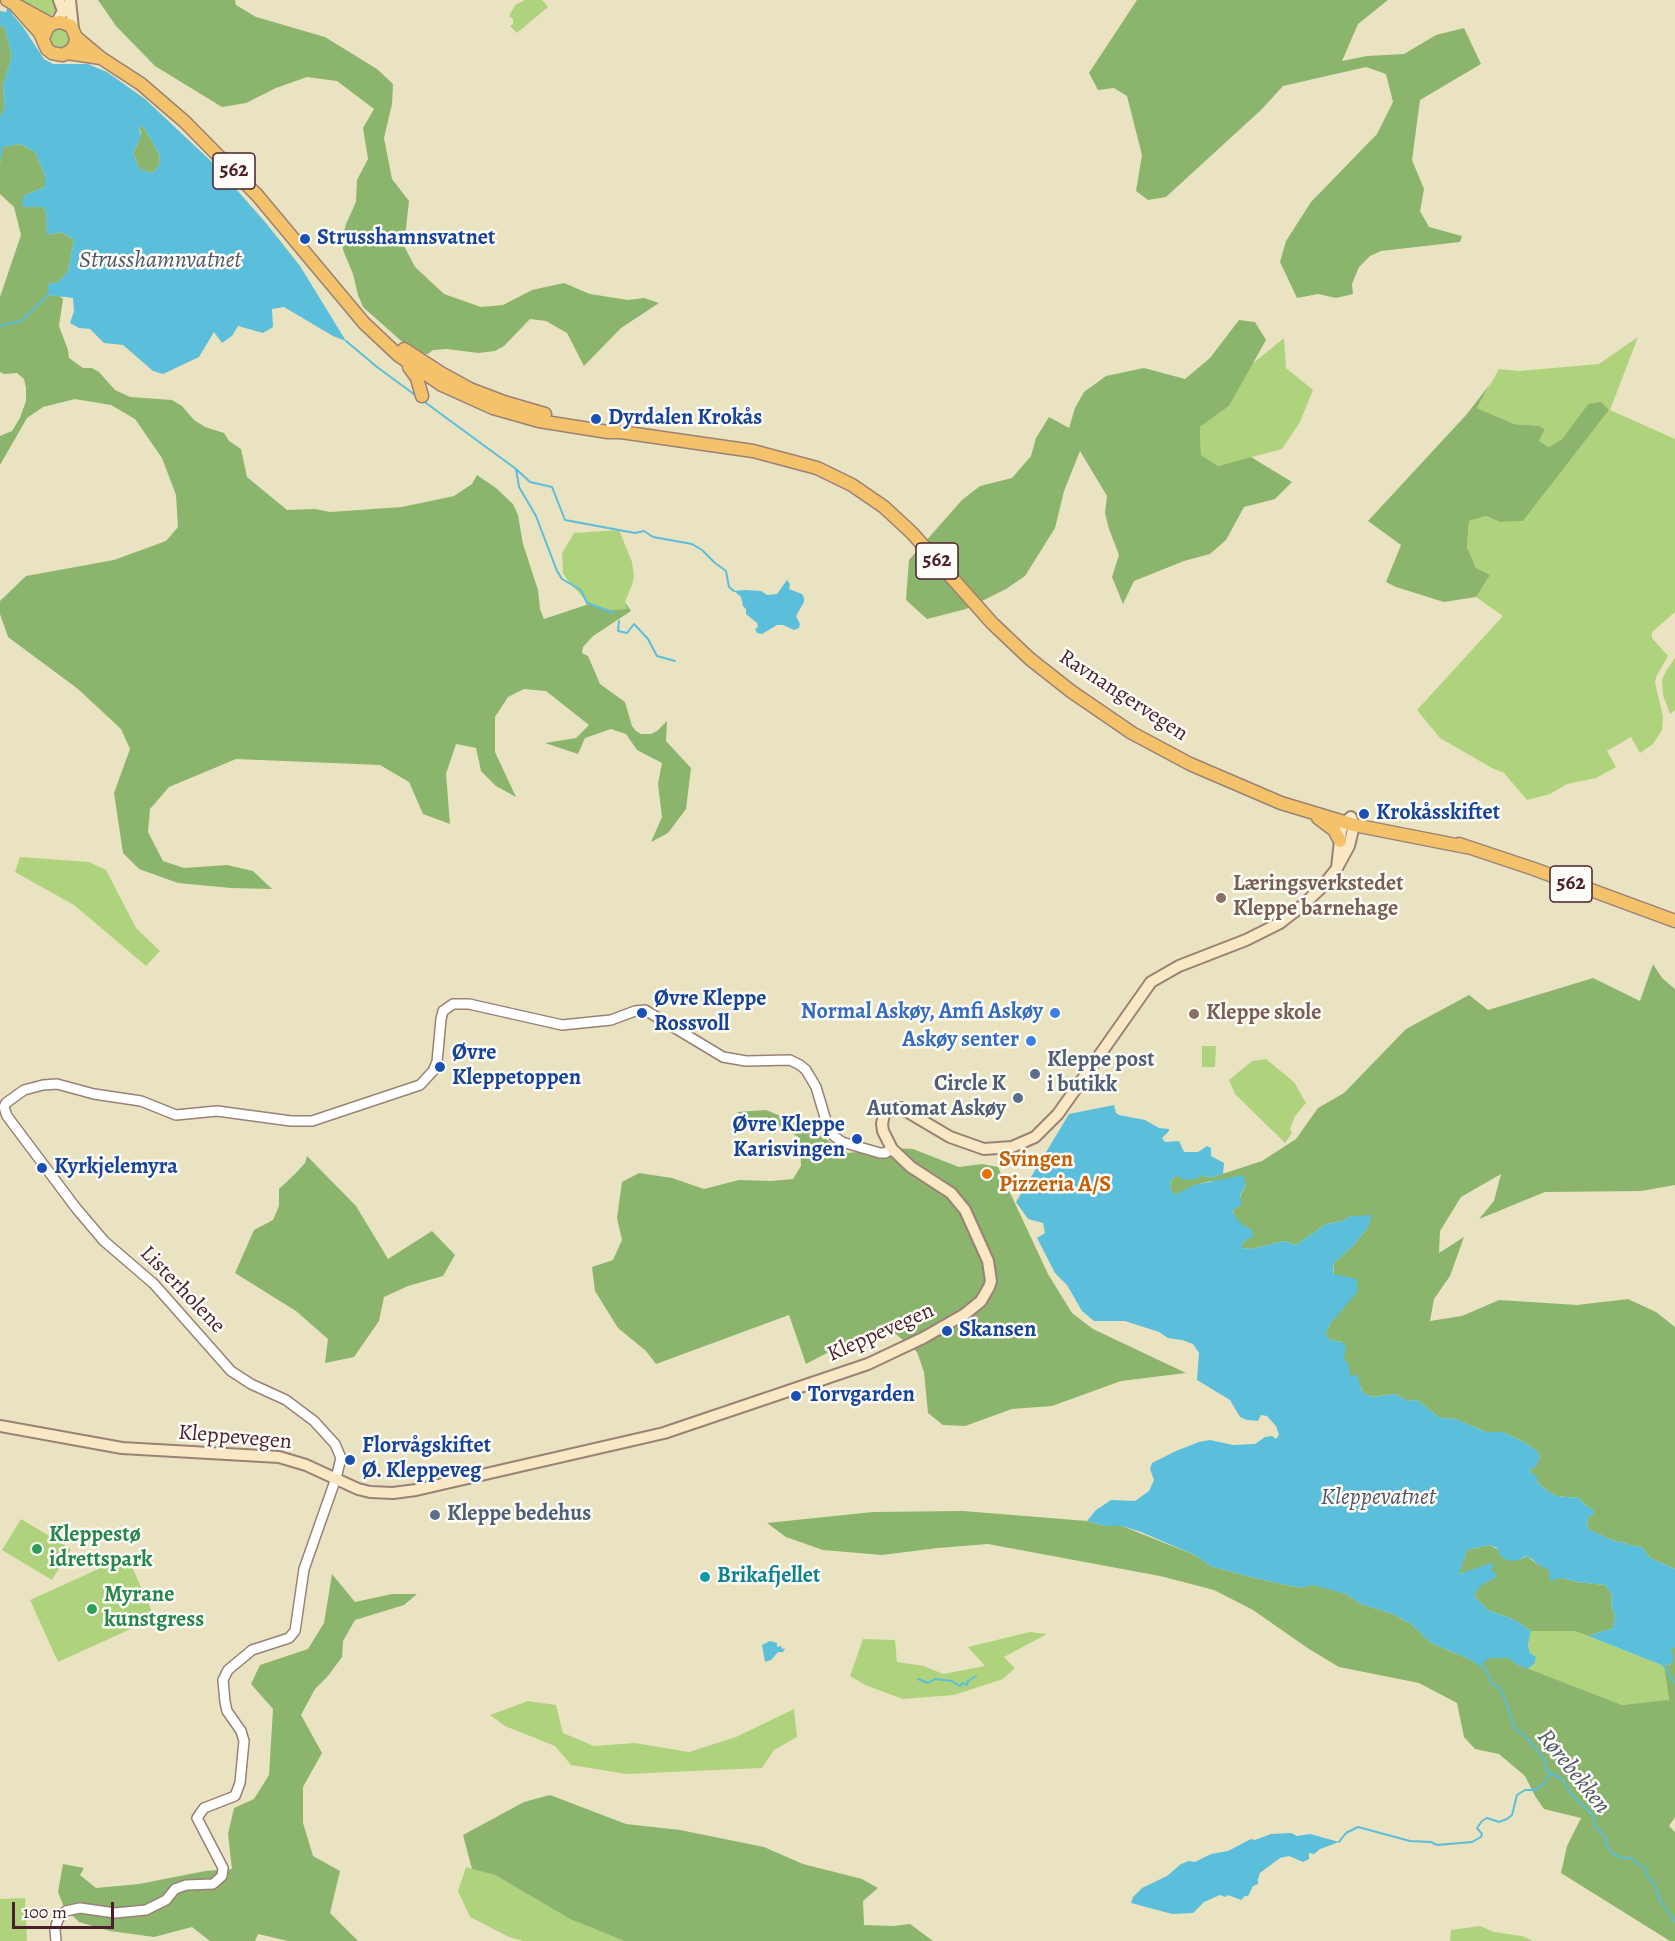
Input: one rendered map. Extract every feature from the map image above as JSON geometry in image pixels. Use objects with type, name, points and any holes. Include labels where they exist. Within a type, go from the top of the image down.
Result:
[{"type":"main road","points":[[43,38],[45,30],[63,11],[59,0]]},
{"type":"main road","points":[[67,53],[73,48],[75,33],[70,0]]},
{"type":"main road","name":"562","points":[[11,3],[54,23],[64,23],[75,33]]},
{"type":"main road","name":"562","points":[[11,3],[43,38],[49,51],[60,55],[67,53]]},
{"type":"main road","name":"Ravnangervegen","points":[[75,33],[101,58],[141,84],[205,142],[257,195],[336,288],[398,355],[442,385],[493,408],[556,424],[778,457],[817,468],[852,485],[899,520],[992,623],[1030,659],[1122,727],[1172,755],[1261,795],[1310,812],[1350,822],[1434,836],[1675,921]]},
{"type":"main road","name":"Ravnangervegen","points":[[67,53],[101,58]]},
{"type":"main road","name":"Ravnangervegen","points":[[353,307],[408,352],[441,374],[470,389],[522,408],[621,432]]},
{"type":"main road","name":"562","points":[[398,355],[415,374],[422,396]]},
{"type":"main road","name":"Ravnangervegen","points":[[1247,788],[1350,822]]},
{"type":"main road","points":[[1310,812],[1327,824],[1340,841]]},
{"type":"main road","points":[[1337,868],[1340,841],[1350,822]]},
{"type":"main road","name":"Kleppevegen","points":[[0,1426],[122,1448],[279,1457],[306,1465],[370,1492],[404,1492],[623,1443],[698,1422],[845,1372],[901,1349],[955,1320],[975,1306],[986,1294],[991,1281],[988,1261],[959,1200],[939,1184],[911,1167],[892,1149],[883,1131],[882,1119],[888,1110],[896,1107],[908,1111],[950,1137],[984,1149],[994,1150],[1012,1146],[1035,1137],[1058,1114],[1151,982],[1179,966],[1246,940],[1280,923],[1303,905],[1322,887],[1337,868],[1349,846],[1350,822]]},
{"type":"street","name":"Listerholene","points":[[56,1941],[56,1926],[60,1916],[66,1911],[80,1908],[115,1913],[146,1910],[166,1900],[175,1889],[186,1885],[213,1884],[222,1876],[224,1868],[198,1818],[204,1808],[235,1796],[240,1783],[244,1741],[241,1731],[227,1711],[223,1680],[228,1670],[252,1650],[289,1638],[295,1631],[304,1569],[341,1458],[335,1444],[322,1428],[286,1400],[242,1379],[226,1366],[160,1291],[94,1230],[7,1116],[4,1107],[10,1098],[24,1090],[57,1084],[94,1094],[141,1101],[176,1115],[217,1111],[291,1121],[312,1120],[420,1085],[433,1071],[437,1062],[443,1011],[453,1004],[498,1010],[562,1025],[611,1020],[635,1011],[645,1010],[723,1057],[746,1061],[790,1060],[800,1065],[806,1070],[816,1087],[826,1124],[834,1136],[842,1142],[880,1152],[885,1153],[892,1149]]},
{"type":"green space","points":[[16,0],[54,0],[58,5],[57,11],[49,17]]},
{"type":"green space","points":[[98,0],[235,0],[236,5],[256,17],[325,37],[377,69],[393,84],[392,104],[384,138],[392,179],[409,201],[404,246],[415,267],[444,294],[481,307],[503,305],[532,290],[564,283],[590,294],[628,300],[644,298],[659,303],[621,328],[584,366],[567,333],[546,321],[530,319],[504,346],[495,351],[478,353],[447,349],[433,350],[428,354],[408,347],[363,307],[343,250],[342,239],[346,224],[356,202],[357,180],[368,159],[363,128],[374,109],[337,81],[307,77],[276,88],[246,103],[222,107],[155,66],[116,26]]},
{"type":"green space","points":[[525,0],[542,0],[548,7],[517,33],[510,26],[513,24],[513,19],[509,16],[515,5]]},
{"type":"green space","points":[[1137,0],[1388,0],[1358,24],[1342,61],[1367,56],[1404,54],[1436,35],[1464,28],[1481,64],[1420,100],[1412,160],[1424,189],[1420,211],[1429,227],[1462,236],[1460,242],[1381,251],[1370,256],[1359,267],[1352,284],[1353,294],[1336,298],[1318,294],[1297,298],[1280,262],[1286,241],[1311,202],[1377,134],[1393,102],[1386,74],[1366,67],[1283,86],[1261,110],[1166,197],[1148,200],[1136,191],[1142,155],[1127,96],[1114,88],[1098,90],[1089,73]]},
{"type":"green space","points":[[0,25],[5,28],[12,56],[3,86],[5,108],[0,117]]},
{"type":"green space","points":[[60,28],[67,31],[70,38],[67,45],[60,48],[53,45],[50,38],[53,31]]},
{"type":"green space","points":[[143,126],[159,154],[158,167],[152,173],[141,170],[133,152],[141,132],[139,128]]},
{"type":"green space","points":[[20,144],[35,152],[45,176],[45,187],[23,196],[43,207],[46,212],[47,235],[61,232],[74,240],[68,271],[59,282],[49,284],[48,295],[59,296],[63,299],[59,326],[69,358],[83,368],[92,368],[99,372],[115,390],[130,397],[172,400],[205,427],[224,433],[229,441],[241,449],[247,477],[287,510],[315,509],[330,512],[402,507],[454,496],[472,484],[477,475],[513,504],[518,515],[523,544],[538,590],[540,609],[544,619],[589,604],[612,610],[627,609],[625,602],[631,611],[593,636],[583,647],[582,653],[588,656],[600,684],[625,702],[632,726],[636,731],[641,734],[651,734],[667,721],[666,741],[691,768],[686,809],[668,833],[651,842],[662,817],[658,784],[662,763],[637,750],[626,734],[611,729],[585,738],[578,754],[545,743],[576,738],[589,725],[546,691],[524,689],[508,697],[495,717],[495,752],[516,797],[496,786],[481,771],[476,748],[456,744],[446,774],[450,824],[423,814],[409,782],[380,765],[236,759],[169,787],[150,809],[148,832],[163,861],[184,868],[227,865],[253,871],[272,889],[178,883],[139,869],[123,853],[114,793],[130,749],[121,729],[78,689],[8,637],[0,614],[0,601],[26,576],[114,560],[166,541],[178,527],[176,495],[162,458],[135,419],[111,405],[75,399],[43,407],[27,418],[0,465],[0,436],[12,431],[26,401],[24,379],[17,373],[0,372],[0,297],[21,235],[14,207],[0,194],[0,164],[2,147]]},
{"type":"green space","points":[[1239,320],[1255,322],[1266,340],[1229,406],[1200,427],[1201,455],[1218,466],[1251,457],[1292,482],[1275,499],[1244,507],[1226,540],[1210,554],[1184,561],[1134,581],[1123,604],[1112,577],[1119,555],[1105,513],[1107,496],[1080,451],[1064,491],[1055,528],[1025,576],[1006,589],[966,609],[927,619],[906,600],[909,560],[962,500],[980,486],[1012,478],[1031,456],[1036,438],[1049,417],[1069,428],[1075,408],[1084,392],[1106,376],[1144,368],[1185,379],[1210,358]]},
{"type":"green space","points":[[1638,337],[1610,410],[1675,439],[1675,612],[1652,632],[1652,638],[1668,656],[1655,683],[1663,716],[1662,730],[1653,744],[1640,753],[1631,737],[1607,751],[1616,767],[1596,778],[1567,784],[1550,794],[1527,800],[1504,773],[1440,738],[1417,710],[1503,616],[1476,597],[1489,576],[1476,568],[1467,547],[1469,521],[1486,516],[1500,522],[1523,521],[1609,410],[1588,404],[1562,439],[1549,447],[1539,441],[1545,429],[1539,426],[1514,424],[1477,408],[1499,369],[1519,371],[1599,364]]},
{"type":"green space","points":[[1284,338],[1286,368],[1313,390],[1300,422],[1282,449],[1218,466],[1201,455],[1200,427],[1229,406],[1252,364]]},
{"type":"green space","points":[[1490,384],[1477,408],[1514,424],[1539,426],[1545,429],[1539,441],[1549,447],[1562,439],[1588,404],[1601,402],[1609,410],[1523,521],[1500,522],[1486,516],[1469,521],[1467,547],[1476,568],[1490,575],[1476,597],[1444,602],[1396,587],[1386,582],[1401,545],[1368,521],[1467,414]]},
{"type":"green space","points":[[619,530],[632,562],[634,576],[625,602],[627,609],[612,610],[589,604],[568,581],[563,573],[562,553],[574,533]]},
{"type":"green space","points":[[1675,658],[1675,710],[1670,714],[1663,695],[1662,680]]},
{"type":"green space","points":[[20,857],[89,862],[106,870],[136,928],[160,951],[146,966],[74,905],[15,872]]},
{"type":"green space","points":[[1653,964],[1662,978],[1675,989],[1675,1185],[1641,1191],[1545,1192],[1479,1219],[1494,1201],[1501,1174],[1461,1197],[1440,1231],[1439,1253],[1464,1237],[1450,1276],[1434,1299],[1430,1321],[1462,1316],[1499,1300],[1577,1305],[1628,1299],[1656,1312],[1675,1327],[1675,1569],[1650,1558],[1643,1548],[1612,1540],[1590,1530],[1587,1527],[1588,1518],[1594,1510],[1579,1498],[1556,1496],[1542,1487],[1530,1472],[1540,1457],[1537,1451],[1524,1442],[1502,1432],[1486,1432],[1456,1419],[1440,1418],[1417,1400],[1408,1401],[1395,1394],[1372,1397],[1362,1392],[1361,1387],[1350,1376],[1344,1359],[1342,1342],[1330,1340],[1325,1334],[1331,1323],[1334,1263],[1354,1245],[1368,1227],[1351,1216],[1342,1221],[1326,1224],[1296,1245],[1284,1241],[1251,1249],[1241,1248],[1243,1242],[1247,1240],[1232,1210],[1246,1184],[1211,1181],[1195,1185],[1174,1196],[1170,1186],[1171,1180],[1177,1174],[1203,1175],[1210,1178],[1262,1161],[1296,1139],[1318,1108],[1344,1093],[1406,1029],[1469,995],[1488,1010],[1593,978],[1640,1001]]},
{"type":"green space","points":[[1202,1046],[1216,1046],[1215,1067],[1202,1067]]},
{"type":"green space","points":[[1266,1059],[1294,1082],[1306,1103],[1295,1116],[1290,1129],[1292,1133],[1285,1143],[1235,1094],[1229,1080],[1252,1061]]},
{"type":"green space","points":[[766,1110],[807,1127],[848,1153],[877,1150],[897,1157],[895,1148],[913,1149],[959,1167],[982,1164],[998,1167],[1048,1274],[1072,1313],[1093,1329],[1186,1373],[1121,1381],[1052,1406],[1012,1409],[965,1426],[943,1425],[928,1413],[924,1372],[917,1352],[890,1329],[844,1344],[806,1364],[789,1315],[656,1364],[646,1351],[618,1328],[595,1291],[592,1267],[613,1260],[622,1240],[617,1218],[622,1182],[639,1173],[672,1178],[704,1189],[739,1180],[793,1179],[801,1166],[800,1138],[773,1122],[756,1127],[737,1112]]},
{"type":"green space","points":[[307,1156],[356,1206],[388,1259],[432,1231],[455,1255],[443,1276],[408,1286],[384,1297],[379,1321],[354,1357],[325,1363],[328,1339],[296,1311],[235,1273],[254,1230],[273,1220],[279,1206],[279,1189],[305,1163]]},
{"type":"green space","points":[[963,1511],[1122,1526],[1197,1556],[1210,1566],[1301,1588],[1312,1584],[1346,1594],[1361,1604],[1393,1614],[1411,1624],[1431,1643],[1474,1662],[1489,1658],[1510,1658],[1516,1664],[1622,1705],[1669,1700],[1664,1666],[1671,1664],[1671,1648],[1675,1647],[1675,1817],[1669,1826],[1675,1832],[1675,1941],[1670,1941],[1561,1873],[1567,1846],[1581,1818],[1544,1809],[1525,1776],[1499,1754],[1475,1749],[1464,1737],[1457,1703],[1419,1683],[1339,1667],[1253,1610],[1214,1590],[1160,1576],[988,1544],[882,1555],[823,1550],[786,1537],[767,1523],[873,1512]]},
{"type":"green space","name":"Kleppestø idrettspark","points":[[21,1519],[71,1549],[52,1580],[2,1550]]},
{"type":"green space","points":[[1489,1545],[1519,1560],[1527,1556],[1562,1578],[1605,1585],[1612,1595],[1611,1605],[1615,1616],[1613,1628],[1588,1636],[1575,1631],[1531,1631],[1515,1620],[1488,1610],[1474,1596],[1479,1586],[1496,1577],[1473,1570],[1458,1574],[1467,1550]]},
{"type":"green space","name":"Myrane kunstgress","points":[[127,1556],[155,1618],[58,1662],[30,1600]]},
{"type":"green space","points":[[332,1574],[355,1602],[392,1594],[417,1594],[404,1605],[355,1620],[343,1641],[342,1657],[315,1689],[301,1715],[322,1753],[303,1787],[303,1823],[313,1856],[340,1871],[330,1913],[358,1941],[288,1941],[258,1934],[255,1941],[210,1941],[192,1927],[154,1937],[110,1931],[79,1922],[64,1907],[58,1892],[63,1864],[84,1868],[80,1875],[96,1888],[139,1884],[205,1871],[232,1869],[228,1834],[234,1808],[254,1799],[269,1775],[273,1709],[251,1684],[260,1665],[308,1649],[324,1623]]},
{"type":"green space","points":[[1531,1631],[1575,1631],[1664,1666],[1669,1701],[1622,1705],[1528,1669],[1534,1664],[1528,1645]]},
{"type":"green space","points":[[1030,1632],[1047,1634],[1004,1657],[1015,1668],[1003,1679],[954,1695],[903,1699],[865,1685],[850,1676],[863,1639],[895,1640],[897,1662],[924,1666],[943,1674],[985,1666],[968,1647]]},
{"type":"green space","points":[[528,1701],[556,1705],[563,1733],[594,1746],[635,1743],[689,1752],[736,1737],[794,1709],[797,1737],[774,1750],[762,1768],[626,1774],[571,1765],[555,1746],[505,1726],[490,1715]]},
{"type":"green space","points":[[550,1795],[626,1824],[680,1830],[764,1847],[803,1864],[862,1879],[878,1888],[863,1901],[864,1925],[910,1924],[933,1941],[624,1941],[570,1919],[495,1875],[472,1869],[463,1835],[524,1802]]},
{"type":"green space","points":[[466,1867],[495,1875],[570,1919],[624,1941],[523,1941],[509,1937],[470,1917],[458,1891]]},
{"type":"green space","points":[[25,1898],[27,1941],[0,1941],[0,1899]]},
{"type":"green space","points":[[1480,1926],[1494,1932],[1522,1936],[1533,1941],[1450,1941],[1451,1930]]},
{"type":"water","name":"Strusshamnvatnet","points":[[7,8],[11,10],[44,59],[53,64],[88,64],[107,72],[145,99],[213,163],[300,266],[346,341],[333,336],[284,307],[272,309],[273,327],[263,333],[238,326],[232,336],[222,343],[214,332],[199,357],[163,374],[153,371],[123,345],[104,343],[90,329],[79,328],[70,323],[74,311],[73,298],[48,295],[48,284],[59,282],[68,271],[74,240],[61,232],[47,235],[46,212],[43,207],[22,207],[23,196],[45,187],[45,176],[35,152],[20,144],[3,147],[0,164],[0,117],[5,108],[3,86],[12,56],[5,28],[0,25],[0,11],[6,12]],"holes":[[[143,126],[159,154],[158,167],[152,173],[141,170],[133,152],[141,137],[139,128]]]},
{"type":"water","points":[[787,580],[790,584],[789,589],[802,594],[804,598],[796,616],[800,624],[799,628],[794,630],[777,625],[762,634],[757,633],[755,629],[758,627],[757,623],[746,614],[741,597],[734,591],[761,591],[767,595],[777,594]]},
{"type":"water","name":"Kleppevatnet","points":[[1114,1105],[1119,1115],[1145,1120],[1159,1128],[1169,1129],[1162,1138],[1165,1142],[1179,1141],[1184,1152],[1198,1152],[1207,1146],[1211,1148],[1211,1156],[1224,1163],[1223,1174],[1210,1178],[1203,1175],[1193,1180],[1181,1179],[1177,1175],[1171,1180],[1170,1186],[1174,1195],[1194,1185],[1243,1175],[1246,1184],[1240,1196],[1242,1204],[1232,1211],[1240,1223],[1251,1229],[1254,1236],[1243,1242],[1242,1248],[1251,1249],[1284,1241],[1296,1245],[1326,1224],[1342,1221],[1351,1216],[1372,1215],[1368,1227],[1354,1245],[1334,1263],[1333,1274],[1357,1279],[1358,1291],[1331,1323],[1325,1334],[1330,1340],[1342,1342],[1346,1347],[1344,1359],[1349,1365],[1350,1376],[1356,1374],[1362,1392],[1372,1397],[1395,1394],[1408,1401],[1417,1400],[1440,1418],[1456,1419],[1486,1432],[1502,1432],[1524,1442],[1537,1451],[1540,1457],[1536,1467],[1531,1468],[1530,1472],[1537,1476],[1537,1481],[1542,1487],[1556,1496],[1579,1498],[1594,1510],[1588,1518],[1587,1527],[1590,1530],[1612,1540],[1643,1548],[1650,1558],[1675,1569],[1675,1647],[1671,1649],[1674,1660],[1671,1664],[1664,1666],[1588,1636],[1613,1628],[1615,1616],[1611,1605],[1612,1595],[1605,1585],[1562,1578],[1550,1581],[1549,1570],[1532,1559],[1526,1556],[1519,1560],[1509,1561],[1501,1557],[1497,1548],[1489,1545],[1467,1550],[1459,1574],[1494,1562],[1491,1570],[1496,1573],[1496,1577],[1480,1586],[1474,1596],[1488,1610],[1515,1620],[1531,1631],[1528,1645],[1530,1653],[1536,1657],[1534,1664],[1528,1669],[1509,1658],[1489,1658],[1480,1666],[1431,1643],[1411,1624],[1393,1614],[1361,1604],[1346,1594],[1312,1585],[1301,1588],[1210,1566],[1197,1556],[1141,1532],[1122,1526],[1105,1526],[1087,1521],[1096,1510],[1111,1500],[1135,1501],[1149,1491],[1154,1480],[1150,1469],[1152,1463],[1176,1451],[1210,1440],[1233,1445],[1255,1444],[1265,1437],[1272,1436],[1276,1439],[1279,1435],[1276,1426],[1267,1416],[1261,1415],[1258,1421],[1240,1417],[1230,1400],[1197,1380],[1199,1353],[1193,1344],[1168,1338],[1159,1332],[1125,1321],[1094,1321],[1082,1311],[1067,1285],[1055,1273],[1037,1238],[1045,1233],[1043,1223],[1028,1219],[1016,1202],[1069,1114]]},
{"type":"water","points":[[770,1641],[777,1643],[777,1647],[785,1648],[783,1652],[778,1652],[771,1660],[765,1662],[762,1645]]},
{"type":"water","points":[[1291,1833],[1297,1836],[1310,1834],[1339,1842],[1320,1849],[1314,1854],[1309,1853],[1309,1859],[1303,1862],[1289,1856],[1280,1858],[1260,1873],[1258,1884],[1253,1886],[1248,1896],[1241,1900],[1228,1895],[1226,1897],[1220,1895],[1204,1902],[1193,1913],[1172,1914],[1131,1903],[1133,1897],[1142,1888],[1167,1876],[1181,1864],[1189,1861],[1195,1862],[1211,1854],[1228,1851],[1251,1839],[1255,1840],[1271,1834]]},
{"type":"waterway","points":[[0,326],[21,321],[48,295]]},
{"type":"waterway","points":[[346,341],[377,367],[516,469],[530,482],[552,487],[565,520],[635,533],[644,531],[653,537],[692,544],[726,571],[729,587],[734,591]]},
{"type":"waterway","points":[[516,469],[519,487],[536,516],[562,579],[581,590],[587,603],[614,613]]},
{"type":"waterway","points":[[619,621],[618,631],[627,633],[634,624],[648,639],[657,656],[675,661]]},
{"type":"waterway","name":"Rørebekken","points":[[1480,1666],[1485,1668],[1492,1684],[1499,1687],[1503,1694],[1515,1729],[1523,1734],[1544,1759],[1547,1771],[1562,1779],[1571,1794],[1594,1816],[1595,1826],[1606,1838],[1606,1844],[1612,1853],[1622,1858],[1632,1858],[1645,1868],[1648,1877],[1655,1884],[1660,1900],[1675,1922]]},
{"type":"waterway","points":[[1664,1666],[1675,1683]]},
{"type":"waterway","points":[[918,1679],[928,1683],[935,1679],[952,1681],[960,1686],[963,1683],[967,1685],[968,1681],[976,1676]]},
{"type":"waterway","points":[[1339,1842],[1346,1833],[1358,1827],[1410,1841],[1431,1842],[1437,1845],[1472,1842],[1481,1837],[1482,1834],[1477,1828],[1482,1821],[1487,1818],[1499,1822],[1507,1819],[1512,1815],[1517,1795],[1525,1790],[1534,1790],[1542,1786],[1550,1774]]},
{"type":"place","name":"Strusshamnsvatnet","points":[[305,239]]},
{"type":"place","name":"Dyrdalen Krokås","points":[[596,419]]},
{"type":"place","name":"Krokåsskiftet","points":[[1364,814]]},
{"type":"place","name":"Læringsverkstedet Kleppe barnehage","points":[[1221,898]]},
{"type":"place","name":"Øvre Kleppe Rossvoll","points":[[642,1013]]},
{"type":"place","name":"Normal Askøy, Amfi Askøy","points":[[1055,1013]]},
{"type":"place","name":"Kleppe skole","points":[[1194,1014]]},
{"type":"place","name":"Askøy senter","points":[[1031,1041]]},
{"type":"place","name":"Øvre Kleppetoppen","points":[[440,1067]]},
{"type":"place","name":"Kleppe post i butikk","points":[[1035,1074]]},
{"type":"place","name":"Circle K Automat Askøy","points":[[1018,1098]]},
{"type":"place","name":"Øvre Kleppe Karisvingen","points":[[857,1139]]},
{"type":"place","name":"Kyrkjelemyra","points":[[42,1168]]},
{"type":"place","name":"Svingen Pizzeria A/S","points":[[987,1174]]},
{"type":"place","name":"Skansen","points":[[947,1331]]},
{"type":"place","name":"Torvgarden","points":[[796,1396]]},
{"type":"place","name":"Florvågskiftet Ø. Kleppeveg","points":[[350,1460]]},
{"type":"place","name":"Kleppe bedehus","points":[[435,1515]]},
{"type":"place","name":"Kleppestø idrettspark","points":[[37,1549]]},
{"type":"place","name":"Brikafjellet","points":[[705,1577]]},
{"type":"place","name":"Myrane kunstgress","points":[[92,1609]]}]
